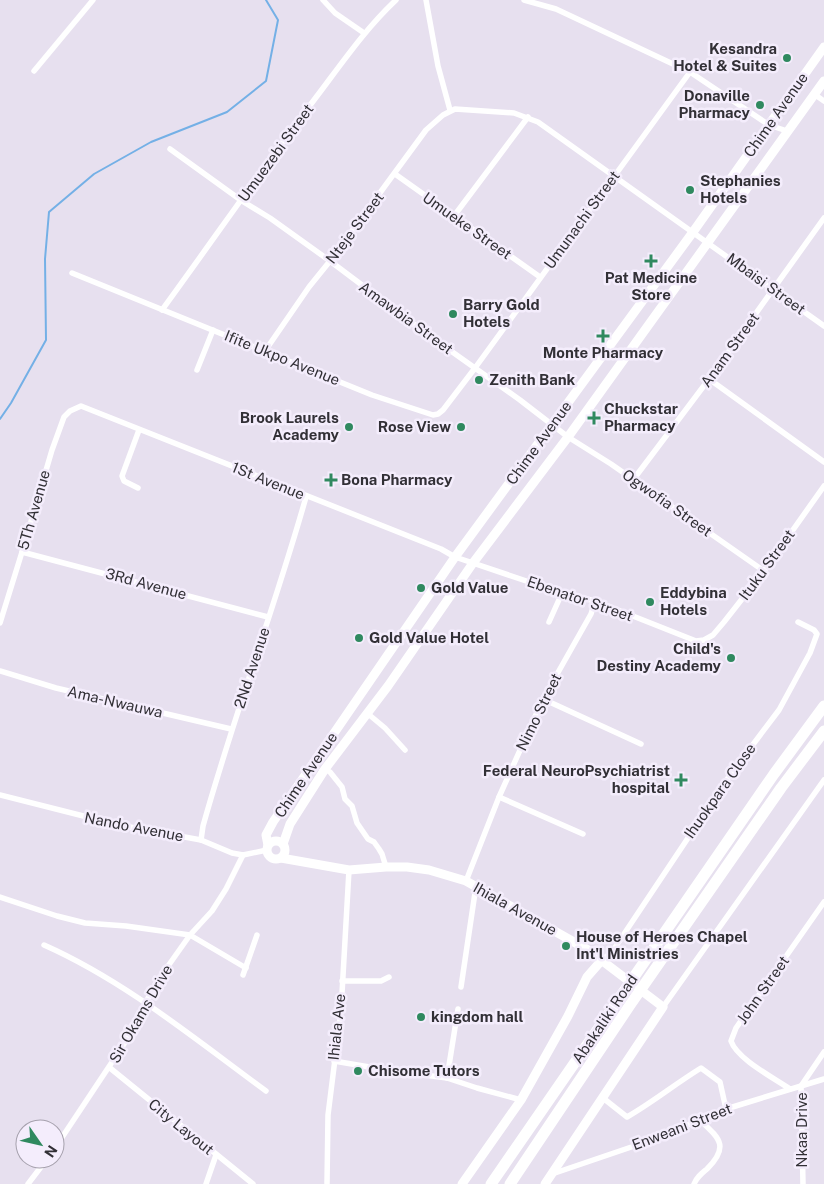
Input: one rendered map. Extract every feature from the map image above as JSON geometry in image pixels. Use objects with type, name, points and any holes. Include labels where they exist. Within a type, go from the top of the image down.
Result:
[{"type":"highway","name":"Abakaliki Road","points":[[491,1184],[774,774],[824,706]]},
{"type":"highway","name":"Abakaliki Road","points":[[510,1184],[630,1005],[781,788],[824,731]]},
{"type":"main road","name":"Chime Avenue","points":[[268,848],[266,835],[273,822],[455,557],[693,232],[824,47]]},
{"type":"main road","name":"Chime Avenue","points":[[284,846],[290,824],[325,769],[388,686],[473,563],[568,437],[824,81]]},
{"type":"main road","points":[[284,846],[284,855],[281,858],[274,859],[270,857],[268,848],[275,841],[284,846],[309,864]]},
{"type":"main road","name":"Ihiala Avenue","points":[[281,858],[349,870],[407,867],[429,870],[466,881],[588,950],[663,1007]]},
{"type":"main road","points":[[462,1184],[521,1100],[568,1016],[587,977],[601,961]]},
{"type":"main road","points":[[545,1184],[663,1007]]},
{"type":"street","points":[[34,71],[94,0]]},
{"type":"street","points":[[323,0],[334,12],[364,33]]},
{"type":"street","name":"Umuezebi Street","points":[[162,310],[242,201],[280,144],[364,33],[396,0]]},
{"type":"street","points":[[426,0],[438,66],[450,110],[514,113],[544,125],[693,232]]},
{"type":"street","points":[[524,0],[564,12],[690,72],[769,125],[787,131]]},
{"type":"street","name":"Umunachi Street","points":[[475,368],[690,72]]},
{"type":"street","points":[[814,94],[824,101]]},
{"type":"street","name":"Nteje Street","points":[[265,351],[309,287],[426,130],[450,110]]},
{"type":"street","points":[[454,216],[528,117]]},
{"type":"street","name":"Amawbia Street","points":[[170,149],[330,261],[568,437]]},
{"type":"street","name":"Umueke Street","points":[[395,174],[540,277]]},
{"type":"street","name":"Anam Street","points":[[633,480],[709,379],[824,218]]},
{"type":"street","name":"Mbaisi Street","points":[[693,232],[824,326]]},
{"type":"street","name":"Ifite Ukpo Avenue","points":[[72,273],[372,395],[433,415],[443,410],[475,368]]},
{"type":"street","points":[[197,370],[213,330]]},
{"type":"street","points":[[709,379],[824,462]]},
{"type":"street","name":"1St Avenue","points":[[81,406],[441,549],[455,557]]},
{"type":"street","name":"5Th Avenue","points":[[0,623],[52,450],[64,417],[70,411],[81,406]]},
{"type":"street","points":[[138,488],[124,481],[122,476],[139,430]]},
{"type":"street","name":"Ogwofia Street","points":[[568,437],[764,571]]},
{"type":"street","name":"Ituku Street","points":[[704,640],[713,635],[764,571],[824,486]]},
{"type":"street","name":"2Nd Avenue","points":[[201,840],[203,826],[231,729],[286,567],[306,496]]},
{"type":"street","name":"3Rd Avenue","points":[[22,552],[268,617]]},
{"type":"street","name":"Ebenator Street","points":[[455,557],[562,593],[595,601],[688,639],[704,640]]},
{"type":"street","points":[[549,622],[562,593]]},
{"type":"street","name":"Nimo Street","points":[[466,881],[499,797],[543,699],[591,614],[595,601]]},
{"type":"street","name":"Ihuokpara Close","points":[[601,961],[612,952],[730,775],[779,710],[810,653],[816,634],[814,630],[798,622]]},
{"type":"street","name":"Ama-Nwauwa","points":[[0,671],[56,688],[231,729]]},
{"type":"street","points":[[543,699],[641,744]]},
{"type":"street","points":[[367,713],[385,728],[405,750]]},
{"type":"street","points":[[325,769],[330,772],[342,787],[345,799],[352,806],[357,823],[368,839],[374,842],[379,849],[386,867]]},
{"type":"street","points":[[663,1007],[824,780]]},
{"type":"street","name":"Nando Avenue","points":[[0,795],[119,825],[201,840],[232,853],[243,855],[268,848]]},
{"type":"street","points":[[499,797],[583,834]]},
{"type":"street","name":"Sir Okams Drive","points":[[65,1133],[128,1039],[156,983],[190,935],[212,911],[226,889],[243,855]]},
{"type":"street","name":"Ihiala Ave","points":[[327,1184],[328,1115],[341,1011],[349,870]]},
{"type":"street","points":[[460,987],[476,886]]},
{"type":"street","points":[[0,897],[85,923],[126,926],[190,935],[246,968]]},
{"type":"street","name":"John Street","points":[[790,1089],[745,1058],[733,1048],[731,1041],[736,1028],[824,902]]},
{"type":"street","points":[[243,975],[257,934]]},
{"type":"street","points":[[44,945],[74,959],[145,1003],[266,1091]]},
{"type":"street","points":[[342,981],[382,980],[389,977]]},
{"type":"street","points":[[447,1078],[458,1009]]},
{"type":"street","name":"Nkaa Drive","points":[[803,1184],[801,1086],[824,1052]]},
{"type":"street","points":[[334,1061],[447,1078],[521,1100]]},
{"type":"street","name":"City Layout","points":[[110,1068],[253,1184]]},
{"type":"street","points":[[602,1098],[627,1117],[654,1101],[678,1082],[701,1068],[720,1082],[726,1109]]},
{"type":"street","name":"Enweani Street","points":[[552,1174],[649,1141],[726,1109],[824,1079]]},
{"type":"street","points":[[694,1184],[718,1153],[720,1147],[720,1141],[715,1134],[700,1120]]},
{"type":"street","points":[[206,1184],[216,1155]]},
{"type":"street","points":[[28,1184],[39,1169]]},
{"type":"waterway","points":[[0,419],[46,340],[45,259],[49,212],[94,174],[151,142],[227,112],[266,81],[278,20],[266,0]]},
{"type":"place","name":"Kesandra Hotel & Suites","points":[[787,58]]},
{"type":"place","name":"Donaville Pharmacy","points":[[760,105]]},
{"type":"place","name":"Stephanies Hotels","points":[[690,190]]},
{"type":"place","name":"Pat Medicine Store","points":[[651,261]]},
{"type":"place","name":"Barry Gold Hotels","points":[[453,314]]},
{"type":"place","name":"Monte Pharmacy","points":[[603,336]]},
{"type":"place","name":"Zenith Bank","points":[[479,380]]},
{"type":"place","name":"Chuckstar Pharmacy","points":[[594,418]]},
{"type":"place","name":"Brook Laurels Academy","points":[[349,427]]},
{"type":"place","name":"Rose View","points":[[461,427]]},
{"type":"place","name":"Bona Pharmacy","points":[[331,480]]},
{"type":"place","name":"Gold Value","points":[[421,588]]},
{"type":"place","name":"Eddybina Hotels","points":[[650,602]]},
{"type":"place","name":"Gold Value Hotel","points":[[359,638]]},
{"type":"place","name":"Child's Destiny Academy","points":[[731,658]]},
{"type":"place","name":"Federal NeuroPsychiatrist hospital","points":[[681,780]]},
{"type":"place","name":"House of Heroes Chapel Int'l Ministries","points":[[566,946]]},
{"type":"place","name":"kingdom hall","points":[[421,1017]]},
{"type":"place","name":"Chisome Tutors","points":[[358,1071]]}]
